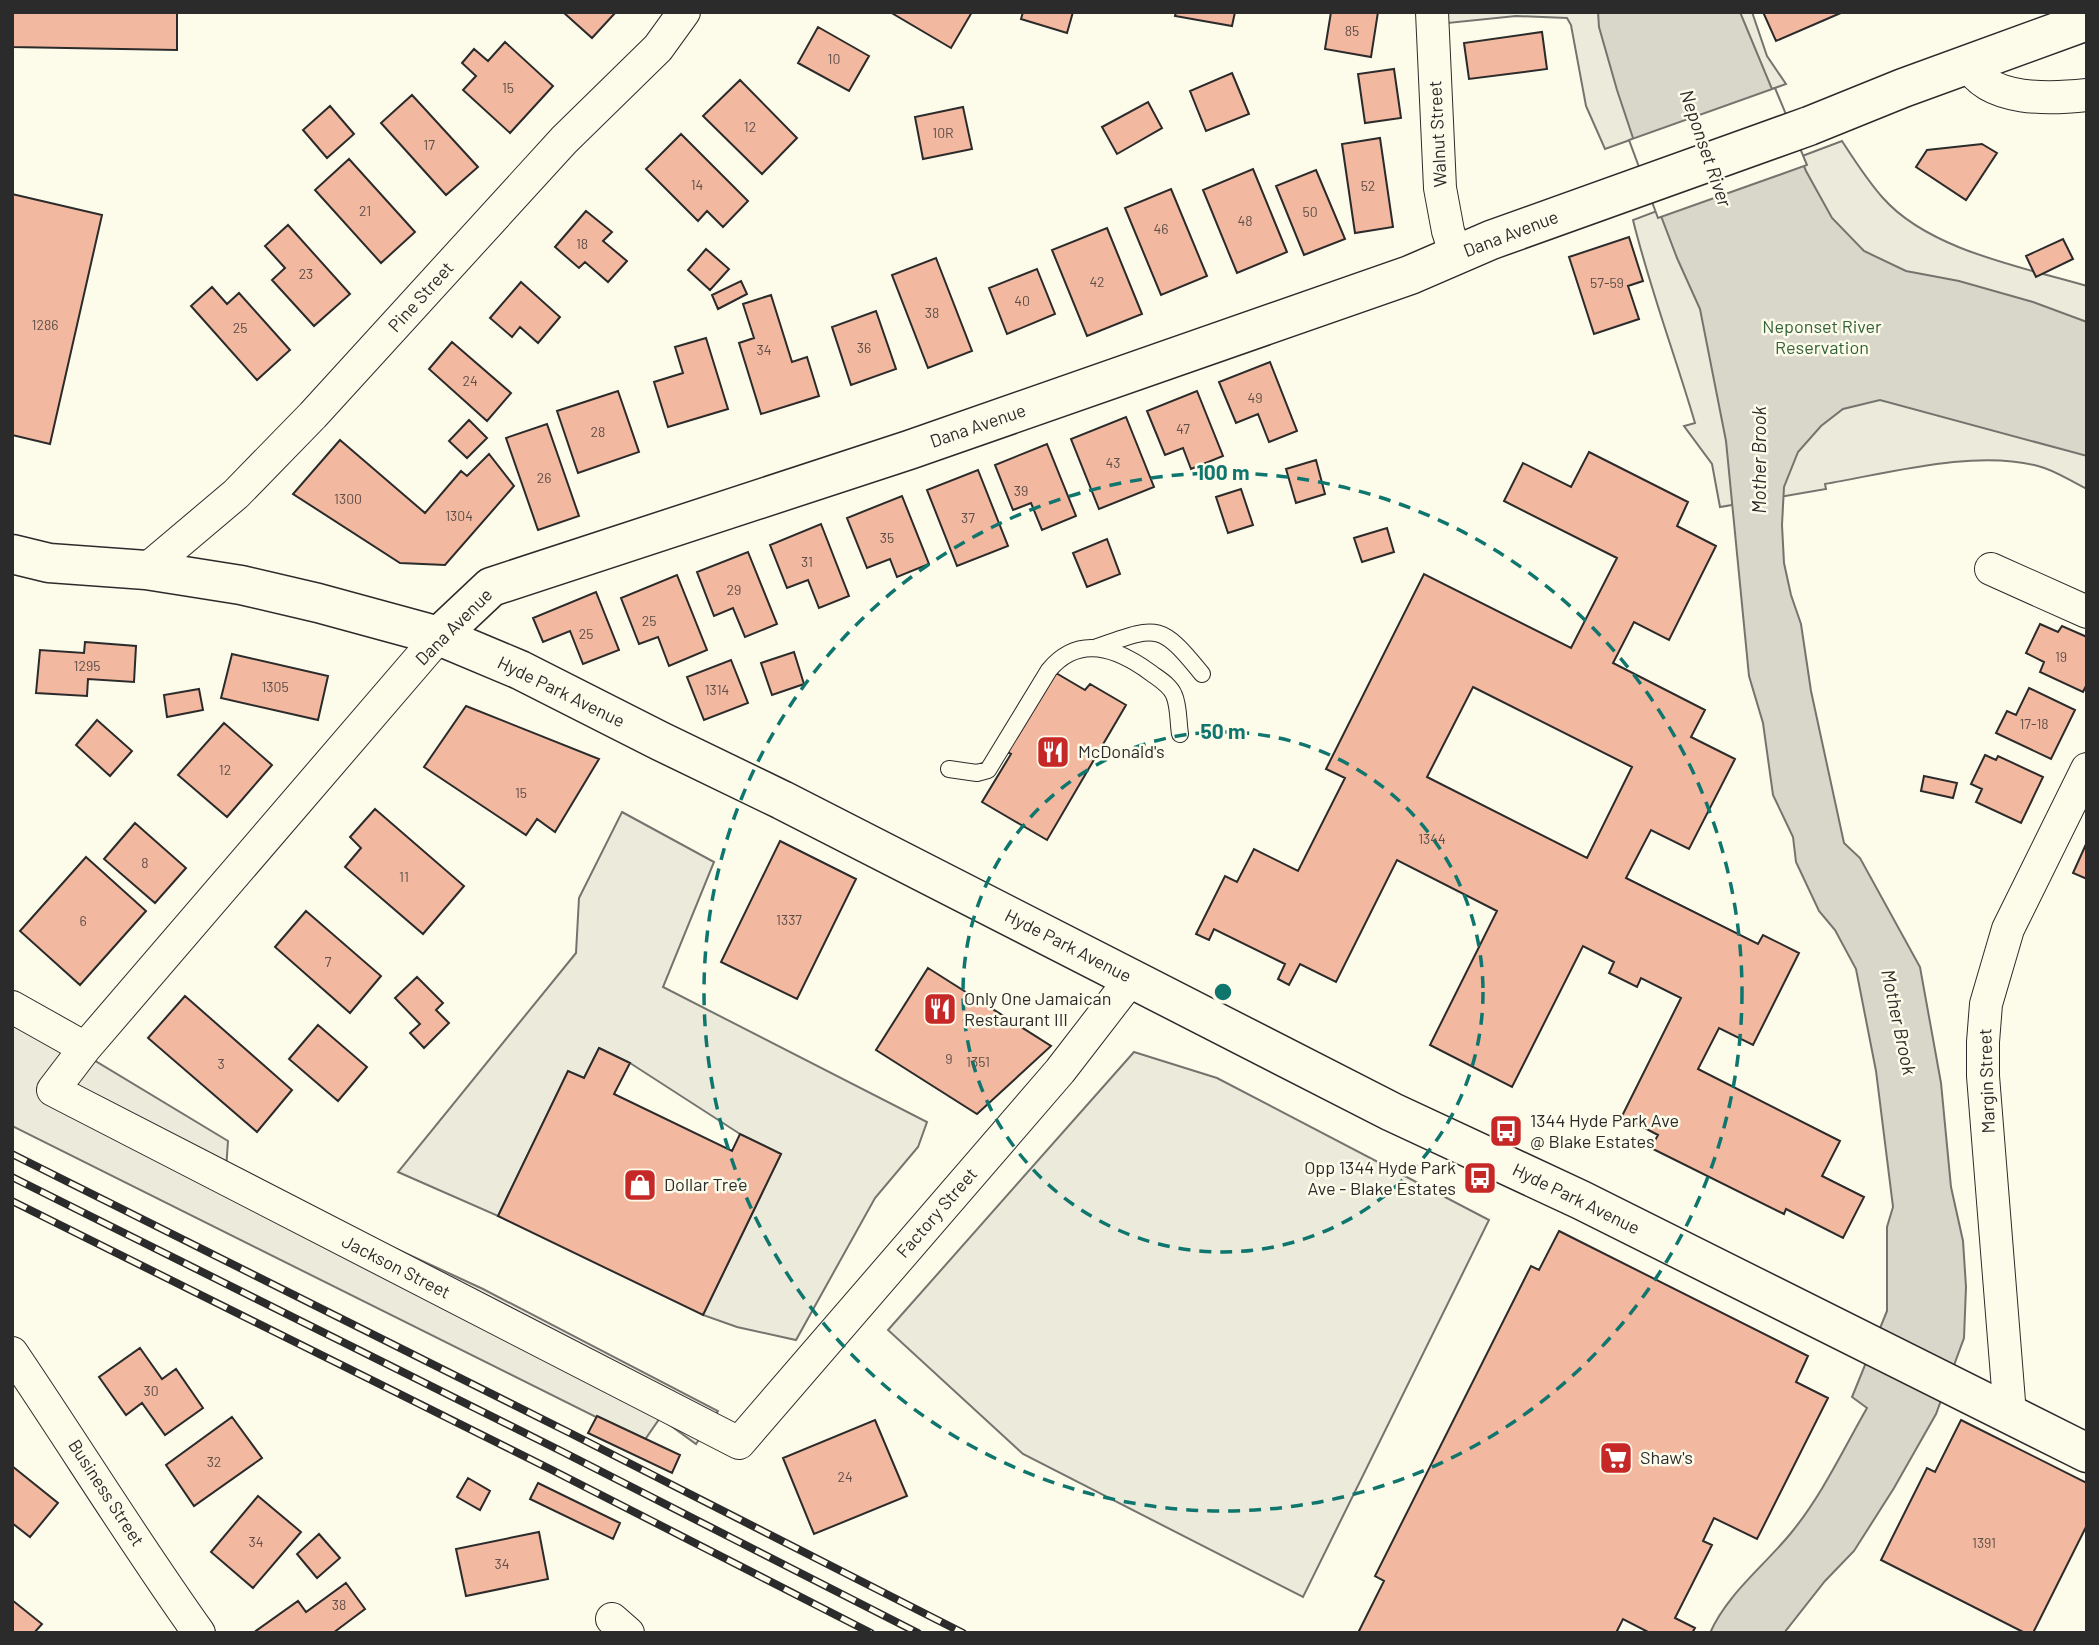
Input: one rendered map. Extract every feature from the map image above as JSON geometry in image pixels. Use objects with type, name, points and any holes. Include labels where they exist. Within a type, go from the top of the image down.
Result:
[{"type":"main road","name":"Dana Avenue","points":[[439,636],[491,587],[909,450],[1410,275],[1492,240],[1809,126],[1903,88],[2087,21]]},
{"type":"main road","name":"Hyde Park Avenue","points":[[12,554],[49,563],[146,570],[241,585],[439,636],[520,670],[782,800],[1392,1112],[1581,1200],[2087,1453]]},
{"type":"street","name":"Pine Street","points":[[146,570],[236,494],[313,415],[564,140],[658,48],[684,12]]},
{"type":"street","name":"Walnut Street","points":[[1432,12],[1440,188],[1444,215],[1456,255]]},
{"type":"street","points":[[1969,65],[1975,76],[1984,83],[2010,92],[2053,97],[2087,95]]},
{"type":"street","points":[[1991,569],[2087,612]]},
{"type":"street","name":"Dana Avenue","points":[[53,1090],[85,1048],[439,636]]},
{"type":"street","name":"Margin Street","points":[[2010,1414],[1983,1076],[1986,1004],[2008,929],[2087,769]]},
{"type":"street","name":"Factory Street","points":[[739,1443],[1060,1071],[1130,979]]},
{"type":"street","points":[[12,1007],[85,1048]]},
{"type":"street","name":"Jackson Street","points":[[53,1090],[739,1443]]},
{"type":"street","name":"Business Street","points":[[12,1353],[199,1633]]},
{"type":"lane","points":[[949,769],[977,773],[988,770],[1049,670],[1059,658],[1076,649],[1097,647],[1151,631],[1166,636],[1184,651],[1202,674]]},
{"type":"lane","points":[[1097,647],[1116,653],[1144,668],[1166,684],[1175,696],[1180,734]]},
{"type":"green space","points":[[1447,12],[1752,12],[1767,56],[1786,84],[1605,149],[1586,106],[1571,25],[1567,18],[1516,16],[1448,23]]},
{"type":"green space","name":"Neponset River Reservation","points":[[1842,141],[1883,198],[1902,216],[1925,231],[1951,244],[2006,264],[2087,286],[2087,489],[2038,466],[2013,461],[1960,461],[1876,474],[1825,484],[1826,489],[1720,507],[1712,464],[1684,426],[1695,423],[1633,220]]},
{"type":"shaded area","points":[[622,812],[714,862],[663,987],[927,1122],[918,1147],[875,1198],[796,1340],[737,1327],[703,1315],[781,1154],[740,1134],[630,1063],[599,1048],[584,1078],[568,1071],[498,1216],[398,1172],[576,953],[579,898]]},
{"type":"shaded area","points":[[12,1017],[72,1047],[228,1141],[226,1170],[483,1289],[718,1411],[696,1444],[660,1418],[644,1441],[12,1126]]},
{"type":"shaded area","points":[[1134,1052],[1217,1078],[1489,1220],[1303,1597],[1023,1454],[888,1330]]},
{"type":"water","points":[[1598,12],[1740,12],[1806,171],[1832,218],[1864,251],[1906,271],[1959,281],[2033,302],[2087,322],[2087,456],[1880,400],[1843,409],[1821,426],[1798,452],[1784,487],[1784,563],[1801,624],[1811,691],[1844,843],[1860,858],[1920,967],[1941,1083],[1951,1187],[1963,1241],[1966,1287],[1964,1338],[1936,1414],[1854,1551],[1825,1581],[1784,1633],[1710,1633],[1726,1605],[1802,1518],[1867,1408],[1852,1397],[1887,1311],[1887,1227],[1893,1207],[1876,1071],[1856,969],[1835,930],[1819,911],[1796,862],[1793,837],[1773,795],[1763,723],[1749,676],[1726,441],[1700,309],[1645,174],[1617,90],[1599,27]]},
{"type":"pier","points":[[1775,88],[1807,165],[1658,218],[1629,140]]},
{"type":"building","points":[[12,12],[177,12],[177,50],[12,47]]},
{"type":"building","points":[[563,12],[616,12],[592,38]]},
{"type":"building","points":[[890,12],[972,12],[951,48]]},
{"type":"building","points":[[1023,12],[1073,12],[1067,33],[1021,19]]},
{"type":"building","points":[[1176,12],[1235,12],[1232,26],[1175,16]]},
{"type":"building","points":[[1331,12],[1378,12],[1371,57],[1325,49]]},
{"type":"building","points":[[1763,12],[1843,12],[1776,41]]},
{"type":"building","points":[[818,27],[869,56],[849,91],[798,63]]},
{"type":"building","points":[[1542,32],[1547,69],[1469,79],[1464,43]]},
{"type":"building","points":[[505,42],[553,86],[510,133],[463,90],[476,76],[462,63],[474,49],[488,61]]},
{"type":"building","points":[[1394,69],[1401,118],[1365,123],[1358,74]]},
{"type":"building","points":[[1232,73],[1249,114],[1206,131],[1190,91]]},
{"type":"building","points":[[740,80],[797,138],[762,174],[703,116]]},
{"type":"building","points":[[412,95],[478,167],[446,195],[381,123]]},
{"type":"building","points":[[1148,102],[1162,128],[1117,154],[1102,127]]},
{"type":"building","points":[[330,106],[354,134],[327,158],[303,130]]},
{"type":"building","points":[[963,107],[972,149],[923,159],[915,117]]},
{"type":"building","points":[[681,134],[748,201],[723,227],[707,211],[698,221],[646,169]]},
{"type":"building","points":[[1380,138],[1393,227],[1355,233],[1342,144]]},
{"type":"building","points":[[1982,144],[1997,153],[1966,200],[1916,167],[1927,150]]},
{"type":"building","points":[[349,159],[415,232],[381,263],[315,190]]},
{"type":"building","points":[[1253,169],[1287,252],[1237,273],[1203,190]]},
{"type":"building","points":[[1316,170],[1345,239],[1304,255],[1276,186]]},
{"type":"building","points":[[1171,189],[1207,276],[1161,295],[1125,208]]},
{"type":"building","points":[[12,194],[102,215],[50,444],[12,435]]},
{"type":"building","points":[[586,211],[612,232],[603,241],[627,261],[608,282],[585,262],[579,268],[555,247]]},
{"type":"building","points":[[288,225],[350,294],[314,326],[272,280],[285,268],[265,246]]},
{"type":"building","points":[[1107,228],[1142,314],[1087,336],[1052,250]]},
{"type":"building","points":[[1629,237],[1643,281],[1628,286],[1639,319],[1594,334],[1569,257]]},
{"type":"building","points":[[2063,239],[2073,259],[2036,277],[2026,256]]},
{"type":"building","points":[[706,249],[729,269],[710,290],[688,270]]},
{"type":"building","points":[[936,258],[972,351],[928,368],[892,275]]},
{"type":"building","points":[[1037,269],[1055,314],[1007,334],[989,288]]},
{"type":"building","points":[[741,281],[747,294],[718,309],[712,295]]},
{"type":"building","points":[[521,282],[560,317],[538,343],[520,327],[512,337],[490,318]]},
{"type":"building","points":[[212,287],[227,304],[239,293],[290,350],[257,380],[191,306]]},
{"type":"building","points":[[771,295],[792,362],[807,357],[819,396],[761,414],[739,343],[754,338],[743,304]]},
{"type":"building","points":[[876,311],[896,369],[851,385],[832,327]]},
{"type":"building","points":[[706,338],[728,409],[668,427],[654,382],[683,373],[675,347]]},
{"type":"building","points":[[452,342],[511,393],[487,421],[429,369]]},
{"type":"building","points":[[1270,362],[1297,431],[1269,442],[1258,414],[1236,423],[1219,382]]},
{"type":"building","points":[[618,391],[639,452],[578,473],[557,411]]},
{"type":"building","points":[[1197,391],[1223,456],[1191,469],[1183,448],[1165,455],[1147,411]]},
{"type":"building","points":[[1126,417],[1154,487],[1099,509],[1071,439]]},
{"type":"building","points":[[469,420],[487,438],[467,458],[449,441]]},
{"type":"building","points":[[547,424],[579,516],[538,530],[506,438]]},
{"type":"building","points":[[340,440],[425,513],[461,471],[467,476],[489,454],[514,486],[445,565],[400,563],[293,494]]},
{"type":"building","points":[[1047,444],[1076,516],[1042,530],[1031,503],[1013,510],[995,465]]},
{"type":"building","points":[[1589,452],[1688,502],[1677,526],[1716,546],[1669,640],[1634,622],[1613,663],[1705,710],[1691,737],[1735,759],[1689,849],[1651,830],[1626,878],[1758,944],[1763,935],[1799,953],[1753,1045],[1719,1028],[1698,1069],[1840,1141],[1822,1176],[1864,1197],[1843,1238],[1786,1209],[1784,1214],[1651,1148],[1658,1135],[1622,1116],[1681,998],[1641,978],[1637,987],[1609,973],[1614,962],[1583,946],[1512,1087],[1430,1045],[1497,911],[1397,860],[1336,982],[1300,964],[1289,985],[1278,979],[1285,964],[1214,929],[1209,940],[1196,934],[1225,876],[1237,882],[1254,849],[1298,871],[1345,778],[1326,769],[1424,574],[1571,648],[1617,558],[1504,501],[1523,463],[1571,487]],"holes":[[[1473,687],[1632,767],[1587,858],[1427,777]]]},
{"type":"building","points":[[1316,460],[1325,494],[1296,503],[1286,469]]},
{"type":"building","points":[[978,470],[1008,546],[957,566],[927,490]]},
{"type":"building","points":[[1241,489],[1253,525],[1228,533],[1216,497]]},
{"type":"building","points":[[902,496],[929,564],[897,577],[890,559],[867,568],[847,518]]},
{"type":"building","points":[[821,524],[849,596],[819,608],[808,580],[787,588],[770,545]]},
{"type":"building","points":[[1387,528],[1394,552],[1362,562],[1354,538]]},
{"type":"building","points":[[1107,539],[1120,574],[1087,587],[1073,553]]},
{"type":"building","points":[[748,552],[777,624],[745,637],[733,608],[714,616],[697,572]]},
{"type":"building","points":[[677,575],[707,650],[669,666],[658,637],[639,644],[621,598]]},
{"type":"building","points":[[596,592],[619,650],[583,664],[570,631],[543,642],[533,618]]},
{"type":"building","points":[[2040,624],[2058,632],[2062,626],[2087,637],[2087,684],[2083,692],[2040,672],[2044,662],[2026,653]]},
{"type":"building","points":[[85,642],[136,646],[134,682],[88,679],[87,696],[36,693],[40,650],[84,653]]},
{"type":"building","points":[[794,652],[804,684],[772,695],[761,663]]},
{"type":"building","points":[[232,654],[328,676],[318,720],[221,698]]},
{"type":"building","points":[[731,660],[748,703],[704,720],[687,677]]},
{"type":"building","name":"McDonald's","points":[[1056,673],[1085,690],[1090,684],[1126,705],[1047,840],[982,802],[1011,754],[1005,751]]},
{"type":"building","points":[[2029,688],[2075,710],[2051,759],[1996,733],[2007,711],[2016,715]]},
{"type":"building","points":[[199,689],[203,710],[167,717],[164,695]]},
{"type":"building","points":[[466,706],[599,759],[555,832],[537,819],[526,835],[424,767]]},
{"type":"building","points":[[97,720],[132,751],[110,776],[76,745]]},
{"type":"building","points":[[224,723],[272,765],[227,817],[178,775]]},
{"type":"building","points":[[1985,755],[1996,760],[1998,756],[2043,777],[2021,823],[1976,802],[1982,789],[1971,784]]},
{"type":"building","points":[[1924,776],[1957,783],[1953,798],[1921,791]]},
{"type":"building","points":[[375,809],[464,886],[423,934],[345,867],[361,848],[350,837]]},
{"type":"building","points":[[135,823],[186,868],[155,903],[104,859]]},
{"type":"building","points":[[780,841],[856,879],[797,999],[721,962]]},
{"type":"building","points":[[2087,842],[2087,879],[2073,873]]},
{"type":"building","points":[[86,857],[146,911],[80,985],[20,931]]},
{"type":"building","points":[[306,911],[381,976],[350,1013],[275,947]]},
{"type":"building","points":[[928,968],[1051,1046],[977,1114],[876,1050]]},
{"type":"building","points":[[417,977],[443,1003],[436,1010],[449,1023],[424,1048],[410,1033],[420,1024],[395,998]]},
{"type":"building","points":[[185,996],[292,1090],[257,1132],[148,1038]]},
{"type":"building","points":[[318,1025],[367,1067],[338,1101],[289,1059]]},
{"type":"building","name":"Dollar Tree","points":[[599,1048],[630,1063],[614,1094],[732,1151],[740,1134],[781,1154],[703,1315],[498,1216],[568,1071],[584,1078]]},
{"type":"building","name":"Shaw's","points":[[1559,1231],[1808,1356],[1796,1382],[1828,1398],[1757,1539],[1714,1518],[1703,1541],[1712,1545],[1675,1618],[1695,1628],[1692,1633],[1650,1633],[1623,1619],[1616,1633],[1358,1633],[1384,1581],[1375,1576],[1531,1266],[1539,1270]]},
{"type":"building","points":[[140,1348],[162,1379],[176,1369],[203,1408],[165,1435],[142,1403],[126,1415],[99,1377]]},
{"type":"building","points":[[597,1416],[680,1455],[672,1473],[588,1433]]},
{"type":"building","points":[[232,1417],[262,1458],[194,1506],[166,1465]]},
{"type":"building","points":[[875,1420],[907,1496],[814,1534],[783,1458]]},
{"type":"building","points":[[1961,1420],[2087,1483],[2087,1525],[2033,1633],[2025,1633],[1881,1560],[1927,1468],[1935,1472]]},
{"type":"building","points":[[12,1466],[58,1503],[30,1537],[12,1523]]},
{"type":"building","points":[[468,1478],[490,1491],[480,1510],[457,1497]]},
{"type":"building","points":[[538,1483],[620,1523],[613,1539],[530,1499]]},
{"type":"building","points":[[258,1496],[301,1532],[253,1588],[211,1552]]},
{"type":"building","points":[[539,1532],[548,1579],[466,1596],[456,1549]]},
{"type":"building","points":[[319,1534],[340,1558],[317,1578],[297,1554]]},
{"type":"building","points":[[346,1583],[365,1609],[333,1633],[253,1633],[298,1601],[306,1612]]},
{"type":"building","points":[[12,1600],[42,1624],[34,1633],[12,1633]]},
{"type":"railway","points":[[12,1154],[963,1633]]},
{"type":"railway","points":[[12,1177],[918,1633]]},
{"type":"railway","points":[[12,1201],[554,1471],[871,1633]]},
{"type":"place","name":"McDonald's","points":[[1053,752]]},
{"type":"place","name":"Only One Jamaican Restaurant III","points":[[940,1009]]},
{"type":"place","name":"1344 Hyde Park Ave @ Blake Estates","points":[[1506,1131]]},
{"type":"place","name":"Opp 1344 Hyde Park Ave - Blake Estates","points":[[1480,1178]]},
{"type":"place","name":"Dollar Tree","points":[[640,1185]]},
{"type":"place","name":"Shaw's","points":[[1616,1458]]},
{"type":"water label","name":"Neponset River","points":[[1706,148]]},
{"type":"water label","name":"Mother Brook","points":[[1759,460]]},
{"type":"water label","name":"Mother Brook","points":[[1899,1022]]}]
